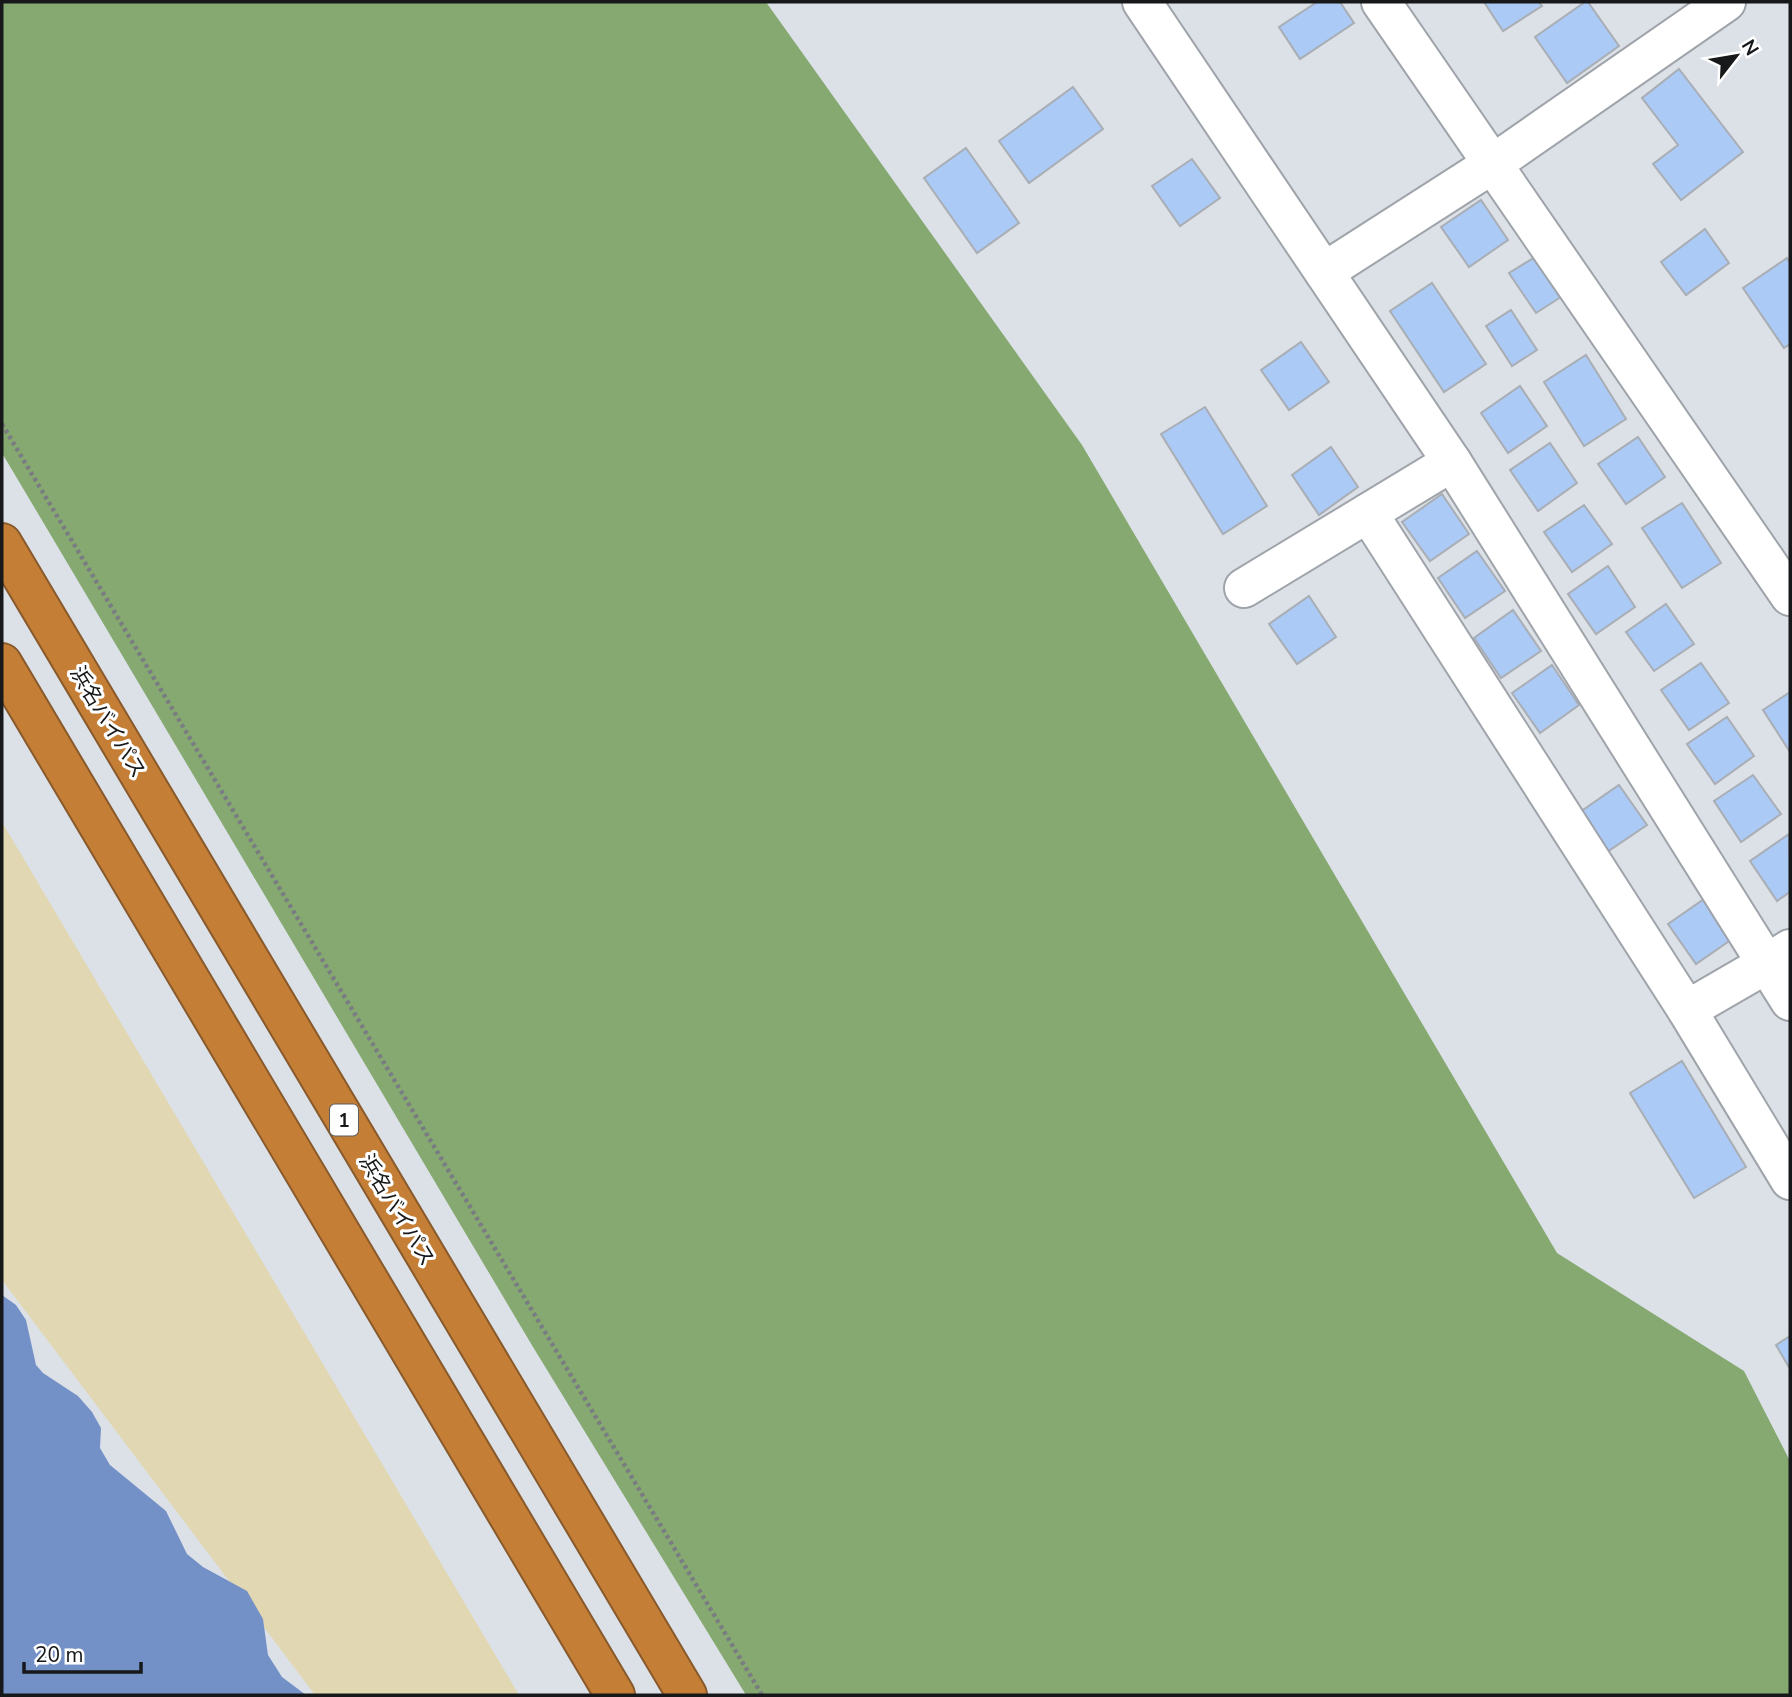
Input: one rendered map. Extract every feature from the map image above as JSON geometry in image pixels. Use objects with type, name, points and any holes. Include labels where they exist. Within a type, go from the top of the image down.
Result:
[{"type":"highway","name":"浜名バイパス","points":[[2,543],[687,1695]]},
{"type":"highway","points":[[2,663],[615,1695]]},
{"type":"street","points":[[1142,2],[1452,462],[1779,956],[1790,1000]]},
{"type":"street","points":[[1381,2],[1790,596]]},
{"type":"street","points":[[1324,272],[1494,163],[1726,2]]},
{"type":"street","points":[[1244,588],[1452,462]]},
{"type":"street","points":[[1368,513],[1686,1010],[1790,1180]]},
{"type":"street","points":[[1686,1010],[1779,956]]},
{"type":"path","points":[[2,424],[762,1695]]},
{"type":"green space","points":[[2,2],[766,2],[1082,445],[1557,1253],[1744,1371],[1790,1461],[1790,1695],[746,1695],[533,1347],[2,453]]},
{"type":"sand","points":[[2,822],[519,1695],[315,1695],[2,1280]]},
{"type":"water","points":[[2,1295],[16,1305],[26,1320],[36,1365],[43,1373],[78,1396],[92,1412],[101,1428],[100,1448],[110,1465],[166,1511],[187,1554],[203,1567],[247,1591],[263,1619],[268,1655],[282,1677],[306,1695],[2,1695]]},
{"type":"building","points":[[1317,2],[1340,2],[1354,23],[1300,59],[1279,27]]},
{"type":"building","points":[[1484,2],[1539,2],[1542,6],[1503,31]]},
{"type":"building","points":[[1588,2],[1619,46],[1567,83],[1535,37]]},
{"type":"building","points":[[1679,69],[1743,152],[1681,200],[1653,164],[1678,145],[1642,98]]},
{"type":"building","points":[[1073,87],[1103,129],[1029,183],[999,141]]},
{"type":"building","points":[[966,148],[1019,223],[977,253],[924,178]]},
{"type":"building","points":[[1192,159],[1220,198],[1180,226],[1152,186]]},
{"type":"building","points":[[1481,200],[1508,240],[1469,267],[1441,227]]},
{"type":"building","points":[[1705,229],[1729,263],[1686,295],[1661,262]]},
{"type":"building","points":[[1535,257],[1561,297],[1536,313],[1509,273]]},
{"type":"building","points":[[1787,258],[1790,263],[1790,344],[1784,348],[1743,288]]},
{"type":"building","points":[[1432,283],[1486,364],[1444,392],[1390,311]]},
{"type":"building","points":[[1511,310],[1537,350],[1512,366],[1486,326]]},
{"type":"building","points":[[1301,342],[1329,382],[1289,410],[1261,370]]},
{"type":"building","points":[[1586,355],[1626,419],[1584,446],[1544,382]]},
{"type":"building","points":[[1520,386],[1547,426],[1508,453],[1481,413]]},
{"type":"building","points":[[1205,407],[1267,506],[1223,534],[1161,434]]},
{"type":"building","points":[[1638,437],[1665,477],[1626,504],[1598,464]]},
{"type":"building","points":[[1550,443],[1577,483],[1538,511],[1510,470]]},
{"type":"building","points":[[1331,447],[1358,487],[1319,515],[1292,475]]},
{"type":"building","points":[[1442,494],[1469,534],[1430,561],[1402,522]]},
{"type":"building","points":[[1682,503],[1721,563],[1682,588],[1642,528]]},
{"type":"building","points":[[1584,505],[1612,544],[1572,572],[1544,532]]},
{"type":"building","points":[[1477,551],[1505,591],[1465,618],[1438,578]]},
{"type":"building","points":[[1608,566],[1635,607],[1596,634],[1568,594]]},
{"type":"building","points":[[1309,596],[1336,637],[1297,664],[1269,624]]},
{"type":"building","points":[[1666,604],[1694,644],[1654,671],[1626,632]]},
{"type":"building","points":[[1513,610],[1541,651],[1501,678],[1474,638]]},
{"type":"building","points":[[1701,663],[1729,703],[1689,730],[1661,690]]},
{"type":"building","points":[[1552,665],[1579,705],[1540,733],[1512,693]]},
{"type":"building","points":[[1790,692],[1790,752],[1763,710]]},
{"type":"building","points":[[1727,717],[1754,756],[1715,784],[1687,744]]},
{"type":"building","points":[[1753,775],[1781,814],[1741,842],[1714,801]]},
{"type":"building","points":[[1619,785],[1647,825],[1607,852],[1580,812]]},
{"type":"building","points":[[1789,834],[1790,892],[1777,901],[1750,861]]},
{"type":"building","points":[[1707,897],[1735,937],[1696,964],[1668,924]]},
{"type":"building","points":[[1682,1061],[1746,1167],[1694,1198],[1630,1093]]},
{"type":"building","points":[[1790,1336],[1790,1369],[1776,1345]]}]
